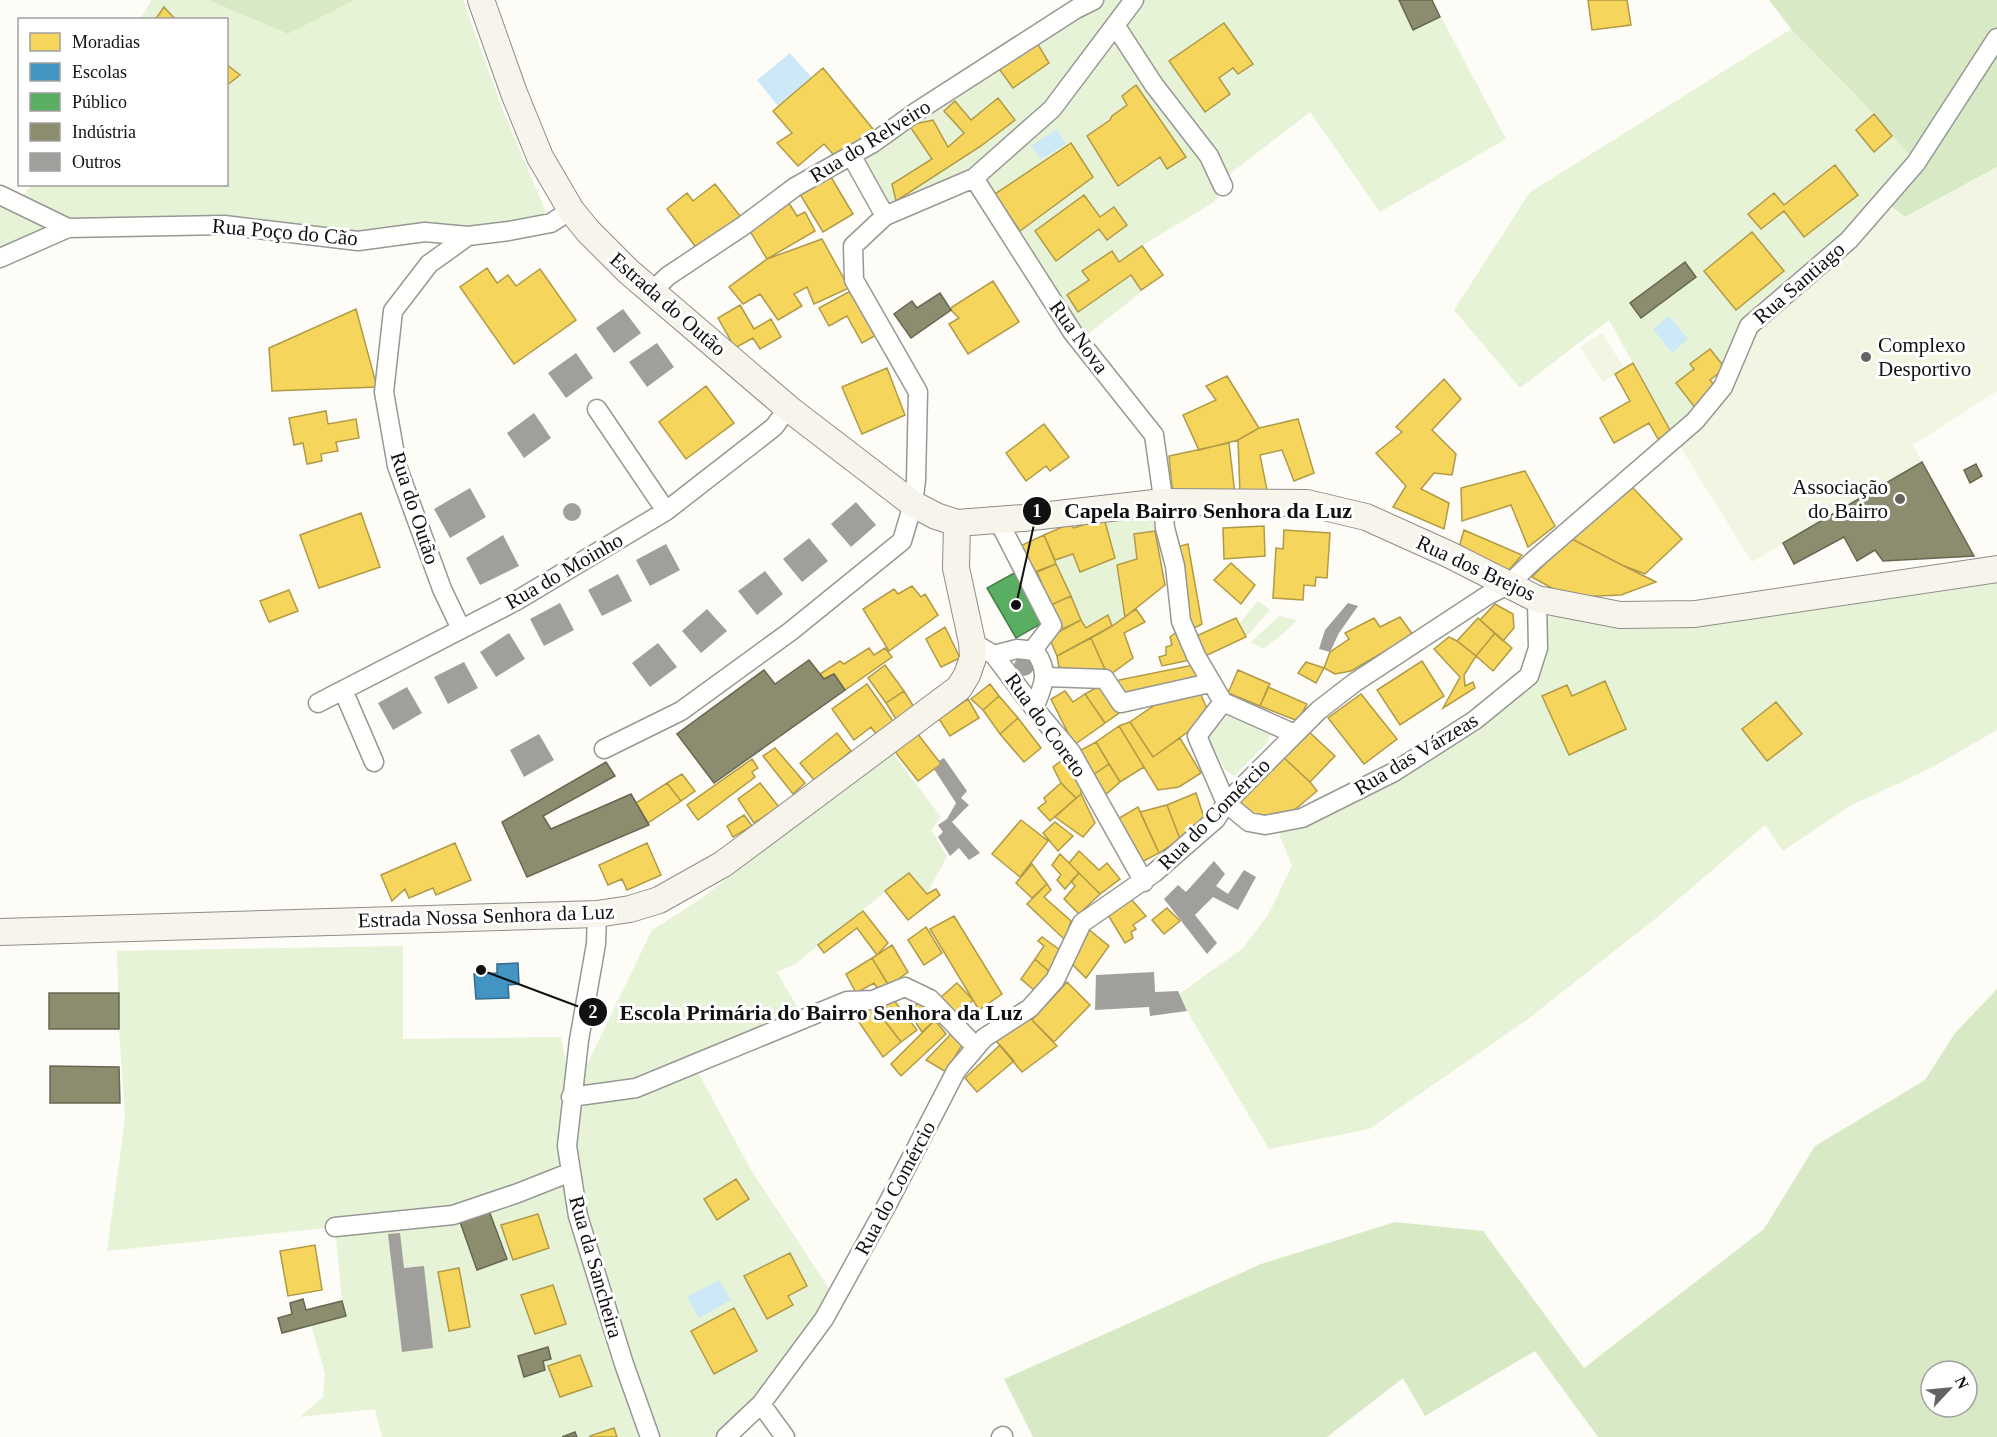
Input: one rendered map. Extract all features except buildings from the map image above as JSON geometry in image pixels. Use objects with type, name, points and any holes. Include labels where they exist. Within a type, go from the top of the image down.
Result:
[{"type":"street","name":"Estrada do Outão","points":[[481,0],[526,127],[540,157],[571,210],[606,249],[788,408],[913,504],[936,516],[957,523]]},
{"type":"street","name":"Rua do Relveiro","points":[[652,291],[668,276],[743,226],[795,187],[873,143],[916,112],[1094,0]]},
{"type":"street","points":[[604,749],[681,711],[791,631],[902,541],[913,504],[918,392],[855,280],[853,246],[885,216],[974,178],[1052,109],[1134,0]]},
{"type":"street","points":[[1114,26],[1154,85],[1209,156],[1223,186]]},
{"type":"street","name":"Rua Santiago","points":[[1508,585],[1695,421],[1723,387],[1749,326],[1849,240],[1916,163],[1997,38]]},
{"type":"street","points":[[851,155],[885,216]]},
{"type":"street","name":"Rua Nova","points":[[974,178],[1073,333],[1154,435],[1165,528],[1175,566],[1181,621],[1210,683],[1223,702]]},
{"type":"street","points":[[0,195],[68,228]]},
{"type":"street","name":"Rua Poço do Cão","points":[[0,258],[68,228],[224,225],[357,241],[425,232],[468,236],[509,231],[550,223],[571,210]]},
{"type":"street","name":"Rua do Outão","points":[[461,629],[442,589],[397,466],[384,392],[393,311],[429,264],[468,236]]},
{"type":"street","name":"Rua do Moinho","points":[[318,703],[516,601],[666,511],[774,427],[788,408]]},
{"type":"street","points":[[597,409],[666,511]]},
{"type":"street","name":"Rua dos Brejos","points":[[957,523],[1162,502],[1307,503],[1366,517],[1448,554],[1538,599],[1620,615],[1695,614],[1997,569]]},
{"type":"street","points":[[998,520],[1052,625],[1032,651]]},
{"type":"street","points":[[957,523],[956,567],[972,642]]},
{"type":"street","name":"Rua do Comércio","points":[[726,1437],[760,1404],[824,1319],[888,1203],[956,1071],[984,1038],[1030,1008],[1055,980],[1082,923],[1144,882],[1216,819],[1226,803],[1319,710],[1354,683],[1488,595],[1508,585]]},
{"type":"street","name":"Rua das Várzeas","points":[[1226,803],[1249,822],[1265,825],[1302,818],[1394,772],[1475,720],[1529,676],[1538,648],[1538,599]]},
{"type":"street","name":"Rua do Coreto","points":[[972,642],[994,655],[1071,752],[1144,882]]},
{"type":"street","name":"Estrada Nossa Senhora da Luz","points":[[0,932],[597,915],[630,909],[659,900],[723,864],[959,688],[973,658],[972,642]]},
{"type":"street","points":[[994,655],[1017,649],[1035,651],[1043,663],[1046,677],[1034,708]]},
{"type":"street","points":[[1046,677],[1105,680],[1121,703],[1210,683]]},
{"type":"street","points":[[343,690],[374,762]]},
{"type":"street","points":[[1226,803],[1197,736],[1223,702],[1294,734]]},
{"type":"street","name":"Rua da Sancheira","points":[[597,915],[596,944],[571,1097],[567,1146],[579,1216],[624,1364],[650,1437]]},
{"type":"street","points":[[571,1097],[636,1088],[847,1001],[873,1000],[905,987],[930,999],[976,1047]]},
{"type":"street","points":[[335,1227],[453,1215],[571,1172]]},
{"type":"street","points":[[760,1404],[785,1437]]},
{"type":"green space","points":[[152,0],[212,0],[288,34],[355,0],[463,0],[504,113],[549,219],[358,241],[224,225],[68,228],[0,258],[0,195],[18,204],[30,186],[228,186],[228,18],[141,18]]},
{"type":"green space","points":[[209,0],[355,0],[288,34]]},
{"type":"green space","points":[[1094,0],[1432,0],[1506,139],[1380,212],[1310,112],[1231,173],[1214,202],[1143,245],[1163,275],[1079,341],[974,178],[885,216],[851,155]]},
{"type":"green space","points":[[1769,0],[1997,0],[1997,167],[1905,217],[1883,201],[1916,163],[1874,114],[1791,29]]},
{"type":"green space","points":[[1791,29],[1874,114],[1916,163],[1723,387],[1671,432],[1609,320],[1520,388],[1454,310],[1530,192]]},
{"type":"green space","name":"Complexo Desportivo","points":[[1997,167],[1997,391],[1913,445],[1922,462],[1752,562],[1671,432],[1695,421],[1749,326],[1883,201],[1906,217]]},
{"type":"green space","points":[[1602,333],[1624,368],[1603,382],[1580,347]]},
{"type":"green space","points":[[1150,504],[1155,531],[1134,534],[1140,558],[1117,565],[1125,617],[1112,626],[1108,615],[1086,628],[1055,560],[1073,554],[1080,572],[1115,558],[1104,518]]},
{"type":"green space","points":[[1997,580],[1997,730],[1931,768],[1848,807],[1783,851],[1765,825],[1660,915],[1528,1019],[1369,1129],[1269,1149],[1192,1020],[1179,994],[1242,949],[1268,915],[1292,866],[1275,824],[1475,720],[1545,648],[1548,617],[1561,614]]},
{"type":"green space","points":[[1258,601],[1270,610],[1246,637],[1239,624]]},
{"type":"green space","points":[[1279,616],[1297,620],[1263,649],[1251,642]]},
{"type":"green space","points":[[1231,712],[1271,733],[1267,743],[1234,776],[1225,770],[1207,738]]},
{"type":"green space","points":[[891,751],[941,817],[931,830],[947,856],[927,894],[909,873],[794,965],[777,972],[804,1019],[694,1065],[751,1170],[836,1299],[726,1437],[382,1437],[375,1409],[300,1417],[323,1397],[325,1373],[311,1325],[346,1316],[342,1301],[335,1227],[107,1251],[125,1118],[117,951],[403,946],[403,1039],[561,1037],[572,1096],[652,930],[699,900]],"holes":[[[736,1179],[749,1199],[717,1220],[704,1199]],[[389,1235],[404,1268],[433,1348],[402,1351]],[[458,1268],[469,1327],[449,1331],[438,1272]]]},
{"type":"green space","points":[[1997,989],[1997,1437],[1598,1437],[1535,1351],[1425,1416],[1403,1378],[1327,1437],[1033,1437],[1004,1379],[1261,1264],[1395,1222],[1483,1231],[1584,1368],[1764,1229],[1815,1146],[1925,1080],[1955,1033]]},
{"type":"water","points":[[790,53],[812,78],[778,106],[757,80]]},
{"type":"water","points":[[1057,129],[1066,144],[1041,159],[1031,146]]},
{"type":"water","points":[[1669,316],[1688,339],[1672,353],[1653,329]]},
{"type":"water","points":[[719,1280],[731,1300],[699,1318],[687,1297]]},
{"type":"place","name":"Complexo Desportivo","points":[[1866,357]]},
{"type":"place","name":"Associação do Bairro","points":[[1900,499]]},
{"type":"place","name":"Capela Bairro Senhora da Luz","points":[[1016,605]]},
{"type":"place","name":"Escola Primária do Bairro Senhora da Luz","points":[[481,970]]}]
